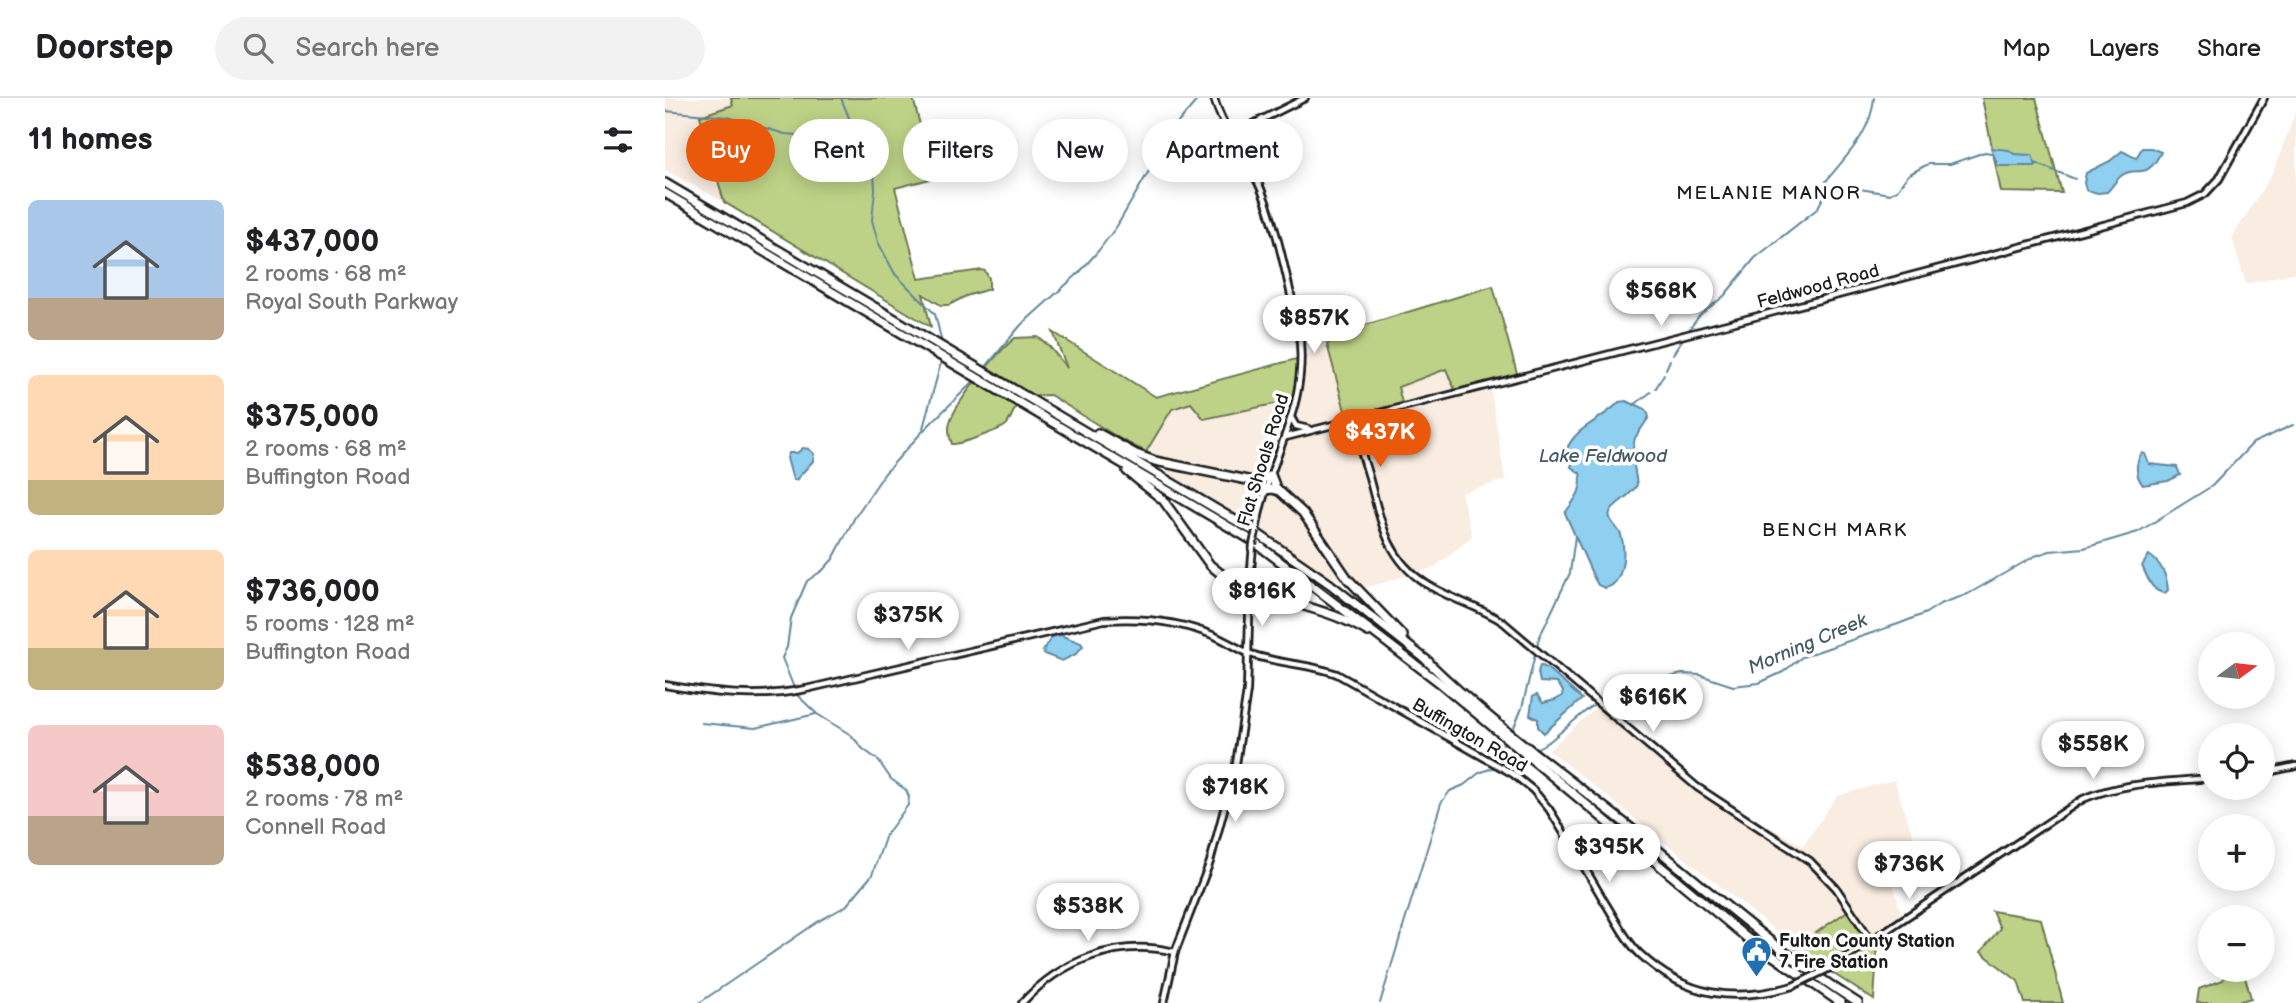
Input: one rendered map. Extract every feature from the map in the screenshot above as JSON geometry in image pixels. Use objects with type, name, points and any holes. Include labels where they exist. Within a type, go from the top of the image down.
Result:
[{"type":"highway","points":[[665,183],[1255,532],[1330,584],[1429,662]]},
{"type":"highway","points":[[665,193],[1254,541],[1440,683],[1748,938],[1841,1003]]},
{"type":"highway","points":[[1031,400],[1136,454],[1155,461],[1257,481],[1271,475],[1279,491],[1303,513],[1348,579],[1429,662],[1488,715],[1727,908],[1814,975],[1858,1003]]},
{"type":"highway","points":[[1098,450],[1163,500],[1210,565],[1237,586],[1249,603],[1257,595],[1265,593]]},
{"type":"highway","points":[[1257,481],[1265,490],[1279,491]]},
{"type":"highway","points":[[1237,586],[1250,587],[1342,618],[1375,636],[1440,683]]},
{"type":"street","name":"Flat Shoals Road","points":[[1214,98],[1222,119]]},
{"type":"street","points":[[1263,119],[1305,98]]},
{"type":"street","name":"Feldwood Road","points":[[1286,437],[1761,316],[2187,203],[2205,194],[2219,178],[2264,98]]},
{"type":"street","name":"Flat Shoals Road","points":[[1164,1003],[1175,952],[1210,862],[1229,799],[1243,726],[1249,653],[1252,556],[1257,522],[1265,490],[1292,418],[1301,373],[1298,324],[1258,182]]},
{"type":"street","points":[[1292,418],[1296,426],[1314,430]]},
{"type":"street","points":[[1354,419],[1383,531],[1393,551],[1407,569],[1429,586],[1503,622],[1697,787],[1810,861],[1836,888],[1871,940]]},
{"type":"street","name":"Buffington Road","points":[[665,685],[734,694],[771,695],[1083,623],[1123,618],[1156,620],[1191,627],[1249,653],[1314,666],[1337,674],[1513,774],[1533,790],[1549,809],[1621,930],[1640,954],[1664,972],[1696,990],[1751,1001]]},
{"type":"street","points":[[2275,770],[2296,766]]},
{"type":"street","points":[[1751,1001],[1793,986],[1830,968],[2083,799],[2094,794],[2126,788],[2198,779]]},
{"type":"street","points":[[1022,1003],[1066,968],[1096,954],[1131,947],[1175,952]]},
{"type":"shaded area","points":[[665,98],[731,98],[733,105],[700,116],[701,119],[686,119],[686,181],[665,170]]},
{"type":"shaded area","points":[[2296,111],[2296,272],[2246,284],[2232,238],[2273,172]]},
{"type":"shaded area","points":[[687,182],[718,182],[724,202]]},
{"type":"shaded area","points":[[1343,311],[1356,365],[1402,403],[1398,387],[1446,369],[1490,384],[1505,480],[1461,493],[1472,536],[1435,567],[1365,588],[1329,576],[1173,477],[1146,452],[1172,409],[1191,403],[1205,419],[1300,358],[1327,344],[1348,417],[1330,342],[1316,346],[1312,319]]},
{"type":"shaded area","points":[[1600,704],[1674,772],[1803,846],[1837,796],[1894,780],[1916,845],[1885,851],[1904,925],[1868,941],[1852,908],[1794,948],[1549,750]]},
{"type":"green space","points":[[731,98],[913,98],[919,119],[903,119],[903,182],[918,182],[895,188],[919,279],[982,270],[989,278],[989,289],[949,305],[941,305],[923,294],[931,327],[724,202],[718,182],[775,182],[775,119],[701,119],[700,116],[733,105]]},
{"type":"green space","points":[[1982,98],[2036,98],[2062,193],[2001,192]]},
{"type":"green space","points":[[1493,286],[1518,377],[1456,392],[1446,369],[1398,387],[1402,403],[1347,418],[1327,344],[1349,330]]},
{"type":"green space","points":[[1053,332],[1156,397],[1300,358],[1302,382],[1298,399],[1204,419],[1191,403],[1172,409],[1146,452],[1050,395],[1025,396],[1004,426],[952,444],[949,425],[954,413],[988,365],[1015,338],[1038,337],[1067,368]]},
{"type":"green space","points":[[1852,908],[1868,940],[1878,936],[1874,1000],[1794,948]]},
{"type":"green space","points":[[1992,911],[2041,919],[2063,1003],[2025,1003],[2018,981],[1981,952],[2000,928]]},
{"type":"green space","points":[[2218,982],[2246,982],[2251,998],[2234,1003],[2197,1003],[2199,989]]},
{"type":"water","points":[[1991,148],[2032,155],[2036,166],[1998,166]]},
{"type":"water","points":[[2142,148],[2161,152],[2151,167],[2126,173],[2107,192],[2086,190],[2086,173],[2110,161],[2122,151],[2136,158]]},
{"type":"water","name":"Lake Feldwood","points":[[1626,401],[1643,408],[1649,417],[1635,438],[1632,452],[1637,485],[1609,515],[1621,535],[1623,558],[1616,581],[1605,588],[1598,585],[1594,578],[1565,513],[1581,485],[1580,473],[1571,467],[1573,458],[1566,451],[1570,442],[1583,429],[1619,402]]},
{"type":"water","points":[[803,448],[814,454],[813,461],[793,480],[787,458],[789,453],[797,453]]},
{"type":"water","points":[[2142,453],[2149,464],[2177,467],[2180,475],[2168,481],[2143,485],[2137,469]]},
{"type":"water","points":[[2149,555],[2165,575],[2168,590],[2165,593],[2153,587],[2142,566]]},
{"type":"water","points":[[1060,635],[1083,646],[1076,654],[1062,661],[1044,654],[1043,651],[1052,637]]},
{"type":"water","points":[[1540,665],[1582,699],[1544,733],[1538,727],[1538,719],[1530,715],[1533,696],[1537,695],[1543,703],[1562,696],[1563,691],[1556,683],[1540,682]]},
{"type":"waterway","points":[[841,98],[874,172],[872,220],[878,242],[895,274],[935,314],[942,343]]},
{"type":"waterway","points":[[985,368],[1021,325],[1079,273],[1099,250],[1117,226],[1175,126],[1199,98]]},
{"type":"waterway","points":[[1688,331],[1700,315],[1724,296],[1755,258],[1817,209],[1828,189],[1826,181],[1863,133],[1874,98]]},
{"type":"waterway","points":[[665,111],[728,117],[789,134]]},
{"type":"waterway","points":[[1828,189],[1848,187],[1890,194],[1897,190],[1908,175],[1928,164],[1950,164],[1985,152],[1991,153]]},
{"type":"waterway","points":[[2035,163],[2075,179]]},
{"type":"waterway","points":[[1673,354],[1684,337]]},
{"type":"waterway","points":[[923,428],[942,359]]},
{"type":"waterway","points":[[1666,369],[1670,360]]},
{"type":"waterway","points":[[1656,388],[1664,374]]},
{"type":"waterway","points":[[794,688],[782,658],[787,647],[791,618],[807,581],[833,559],[855,517],[885,473],[975,380]]},
{"type":"waterway","points":[[1634,405],[1651,392]]},
{"type":"waterway","name":"Morning Creek","points":[[1534,750],[1550,741],[1603,700],[1641,693],[1667,678],[1682,674],[1700,675],[1733,686],[1759,683],[1783,672],[1802,657],[1901,623],[1968,594],[2035,556],[2050,551],[2084,548],[2138,532],[2212,486],[2253,443],[2293,425]]},
{"type":"waterway","points":[[1512,732],[1522,708],[1539,638],[1570,573],[1575,536]]},
{"type":"waterway","points":[[699,1003],[819,921],[846,906],[872,875],[886,835],[908,805],[906,790],[891,779],[878,760],[863,749],[851,735],[817,714],[796,694]]},
{"type":"waterway","points":[[701,723],[755,728],[816,714]]},
{"type":"waterway","points":[[1497,762],[1497,754],[1504,742]]},
{"type":"waterway","name":"Morning Creek","points":[[1498,763],[1523,755]]},
{"type":"waterway","name":"Morning Creek","points":[[1380,1003],[1441,803],[1450,791],[1464,785],[1479,773],[1495,767]]},
{"type":"place","name":"Fulton County Station 7 Fire Station","points":[[1756,978]]},
{"type":"district","name":"MELANIE MANOR","points":[[1769,192]]},
{"type":"district","name":"BENCH MARK","points":[[1835,529]]}]
